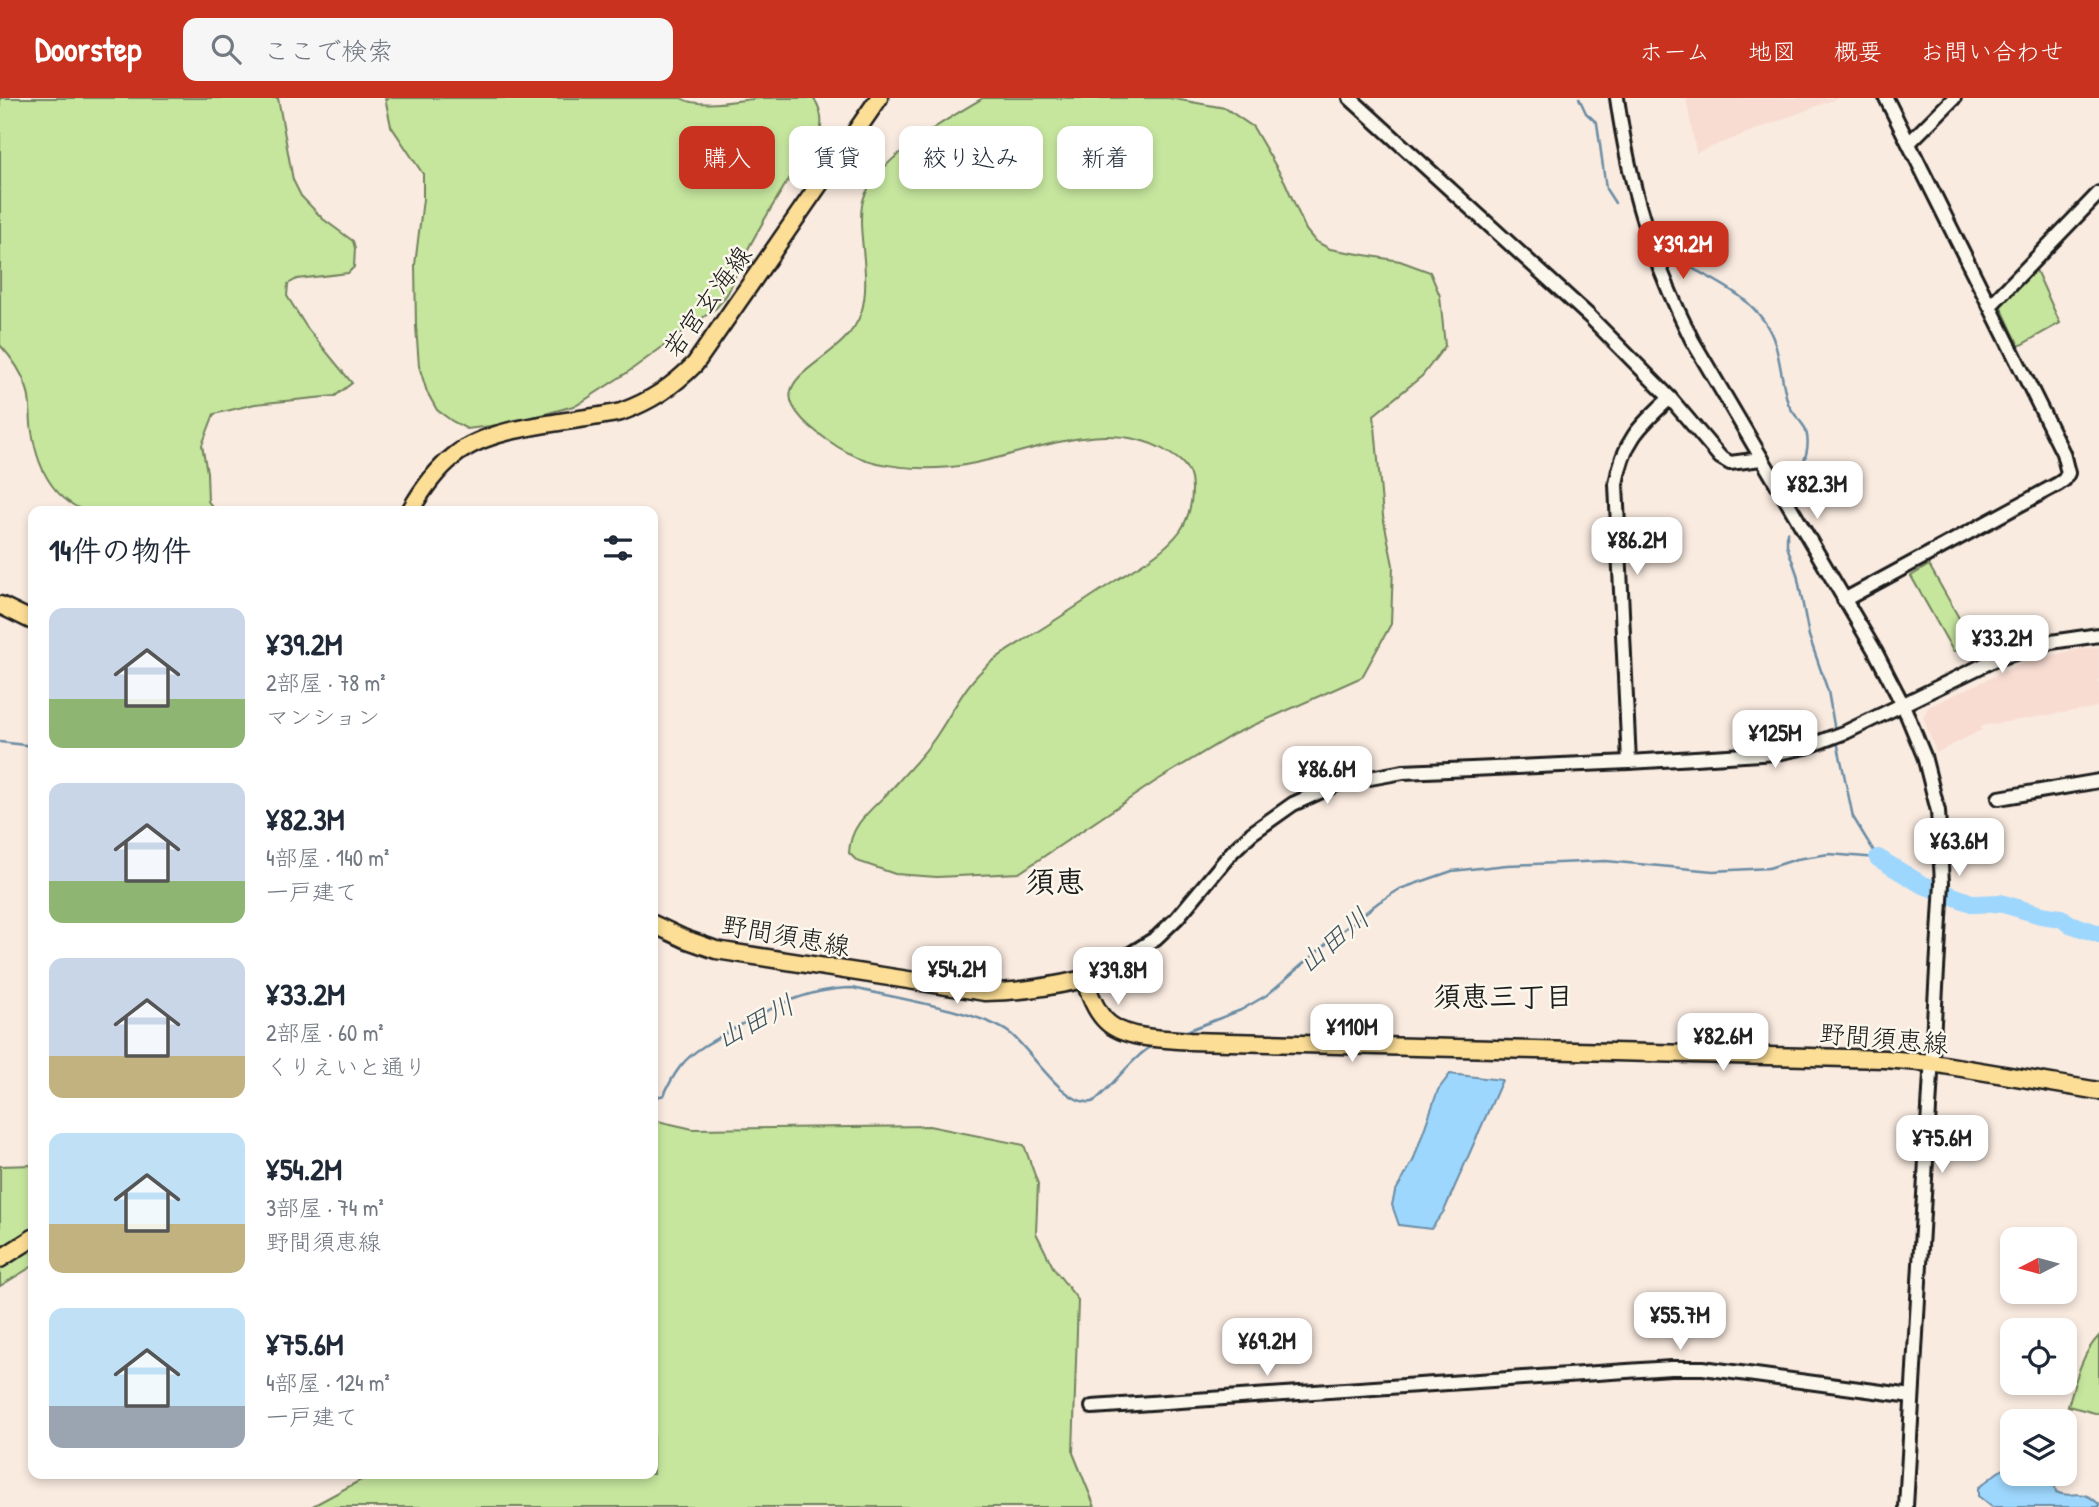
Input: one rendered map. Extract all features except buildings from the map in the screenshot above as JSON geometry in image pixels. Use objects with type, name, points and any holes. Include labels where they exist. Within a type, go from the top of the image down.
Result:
[{"type":"main road","name":"若宮玄海線","points":[[413,506],[439,469],[473,444],[507,432],[621,412],[669,389],[703,353],[879,98]]},
{"type":"main road","points":[[0,605],[28,619]]},
{"type":"main road","name":"野間須恵線","points":[[658,926],[716,950],[985,992],[1033,990],[1084,979],[1102,1018],[1111,1026],[1124,1032],[1184,1041],[1838,1056],[1932,1063],[2099,1091]]},
{"type":"main road","points":[[0,1259],[28,1241]]},
{"type":"street","points":[[1350,98],[1589,316],[1670,398],[1720,457],[1730,463],[1761,459]]},
{"type":"street","points":[[1617,98],[1634,192],[1659,268],[1692,340],[1903,705],[1924,755],[1938,811],[1942,883],[1906,1507]]},
{"type":"street","points":[[1844,600],[2057,484],[2068,473],[2063,453],[1886,98]]},
{"type":"street","points":[[1909,143],[1954,98]]},
{"type":"street","points":[[1990,306],[2099,193]]},
{"type":"street","points":[[1629,762],[1616,484],[1619,465],[1633,435],[1643,422],[1670,398]]},
{"type":"street","points":[[1084,979],[1111,966],[1156,937],[1177,918],[1232,852],[1252,833],[1293,804],[1323,789],[1366,777],[1403,772],[1777,753],[1828,739],[1973,669],[2022,650],[2082,636],[2099,635]]},
{"type":"street","points":[[1999,798],[2099,781]]},
{"type":"street","points":[[1092,1407],[1671,1368],[1703,1368],[1912,1396]]},
{"type":"shaded area","points":[[1686,98],[1838,98],[1696,153]]},
{"type":"shaded area","points":[[2099,647],[2099,707],[1981,726],[1982,730],[1936,753],[1923,717],[1928,707],[2020,664],[2078,649]]},
{"type":"green space","points":[[0,98],[278,98],[293,180],[301,196],[323,219],[353,241],[355,248],[354,267],[348,273],[297,279],[288,284],[287,296],[307,328],[352,383],[335,396],[255,404],[214,414],[202,445],[208,501],[212,506],[76,506],[53,486],[40,463],[33,437],[28,391],[12,359],[0,345]]},
{"type":"green space","points":[[385,98],[681,98],[710,104],[763,98],[813,98],[820,110],[821,124],[789,126],[789,179],[747,251],[729,291],[716,308],[628,372],[577,405],[513,423],[467,429],[437,410],[427,392],[419,366],[415,265],[423,199],[423,174],[391,126]]},
{"type":"green space","points":[[983,98],[1169,98],[1225,108],[1253,127],[1285,182],[1306,230],[1315,241],[1330,249],[1400,261],[1430,272],[1440,296],[1445,346],[1422,376],[1374,415],[1383,516],[1393,565],[1391,624],[1362,677],[1234,734],[1156,781],[1019,873],[937,877],[895,874],[857,861],[849,853],[854,831],[860,822],[928,747],[966,689],[981,672],[994,660],[1160,551],[1180,531],[1189,513],[1192,485],[1184,465],[1164,450],[1137,439],[1109,436],[1080,438],[965,465],[912,468],[873,462],[838,447],[806,423],[792,404],[791,389],[801,376],[850,333],[861,313],[865,292],[862,203],[868,189],[885,189],[885,167],[899,154],[899,189],[1043,189],[1043,126],[938,126]]},
{"type":"green space","points":[[2036,270],[2060,323],[2019,346],[2000,305]]},
{"type":"green space","points":[[1929,565],[1976,648],[1972,652],[1953,651],[1911,576]]},
{"type":"green space","points":[[658,1121],[693,1129],[929,1126],[1024,1145],[1038,1184],[1036,1233],[1054,1269],[1078,1300],[1073,1453],[1095,1507],[311,1507],[363,1479],[658,1479]]},
{"type":"green space","points":[[28,1165],[28,1269],[0,1286],[0,1166]]},
{"type":"green space","points":[[2099,1336],[2099,1414],[2068,1406],[2071,1395],[2077,1395],[2077,1375]]},
{"type":"water","points":[[1450,1074],[1502,1080],[1444,1211],[1431,1229],[1399,1225],[1392,1205],[1395,1192],[1413,1161],[1438,1090]]},
{"type":"water","points":[[2000,1471],[2000,1486],[2055,1486],[2056,1492],[2062,1494],[2086,1495],[2099,1504],[2099,1507],[1992,1507],[1978,1496],[1978,1488]]},
{"type":"waterway","points":[[1579,98],[1586,113],[1597,123],[1606,189],[1615,203]]},
{"type":"waterway","points":[[1670,257],[1717,281],[1746,301],[1768,328],[1777,351],[1788,403],[1803,425],[1808,440],[1806,456],[1793,487]]},
{"type":"waterway","points":[[1787,532],[1787,546],[1797,574],[1809,636],[1828,691],[1835,731]]},
{"type":"waterway","points":[[1837,741],[1853,817],[1878,858]]},
{"type":"waterway","name":"山田川","points":[[0,742],[28,745]]},
{"type":"waterway","name":"山田川","points":[[1179,1034],[1241,1010],[1267,995],[1379,902],[1400,889],[1452,871],[1507,865],[1606,861],[1713,871],[1769,868],[1797,859],[1829,854],[1878,858]]},
{"type":"waterway","name":"山田川","points":[[1878,858],[1921,884],[1974,904],[2000,903],[2061,918],[2099,934]]},
{"type":"waterway","name":"山田川","points":[[658,1097],[664,1095],[680,1067],[704,1046],[775,1007],[832,989],[853,988],[913,1001],[960,1012],[999,1027],[1012,1035],[1060,1087],[1082,1101],[1092,1102],[1096,1099],[1137,1057],[1154,1045]]},
{"type":"district","name":"須恵","points":[[1055,881]]},
{"type":"district","name":"須恵三丁目","points":[[1503,996]]}]
